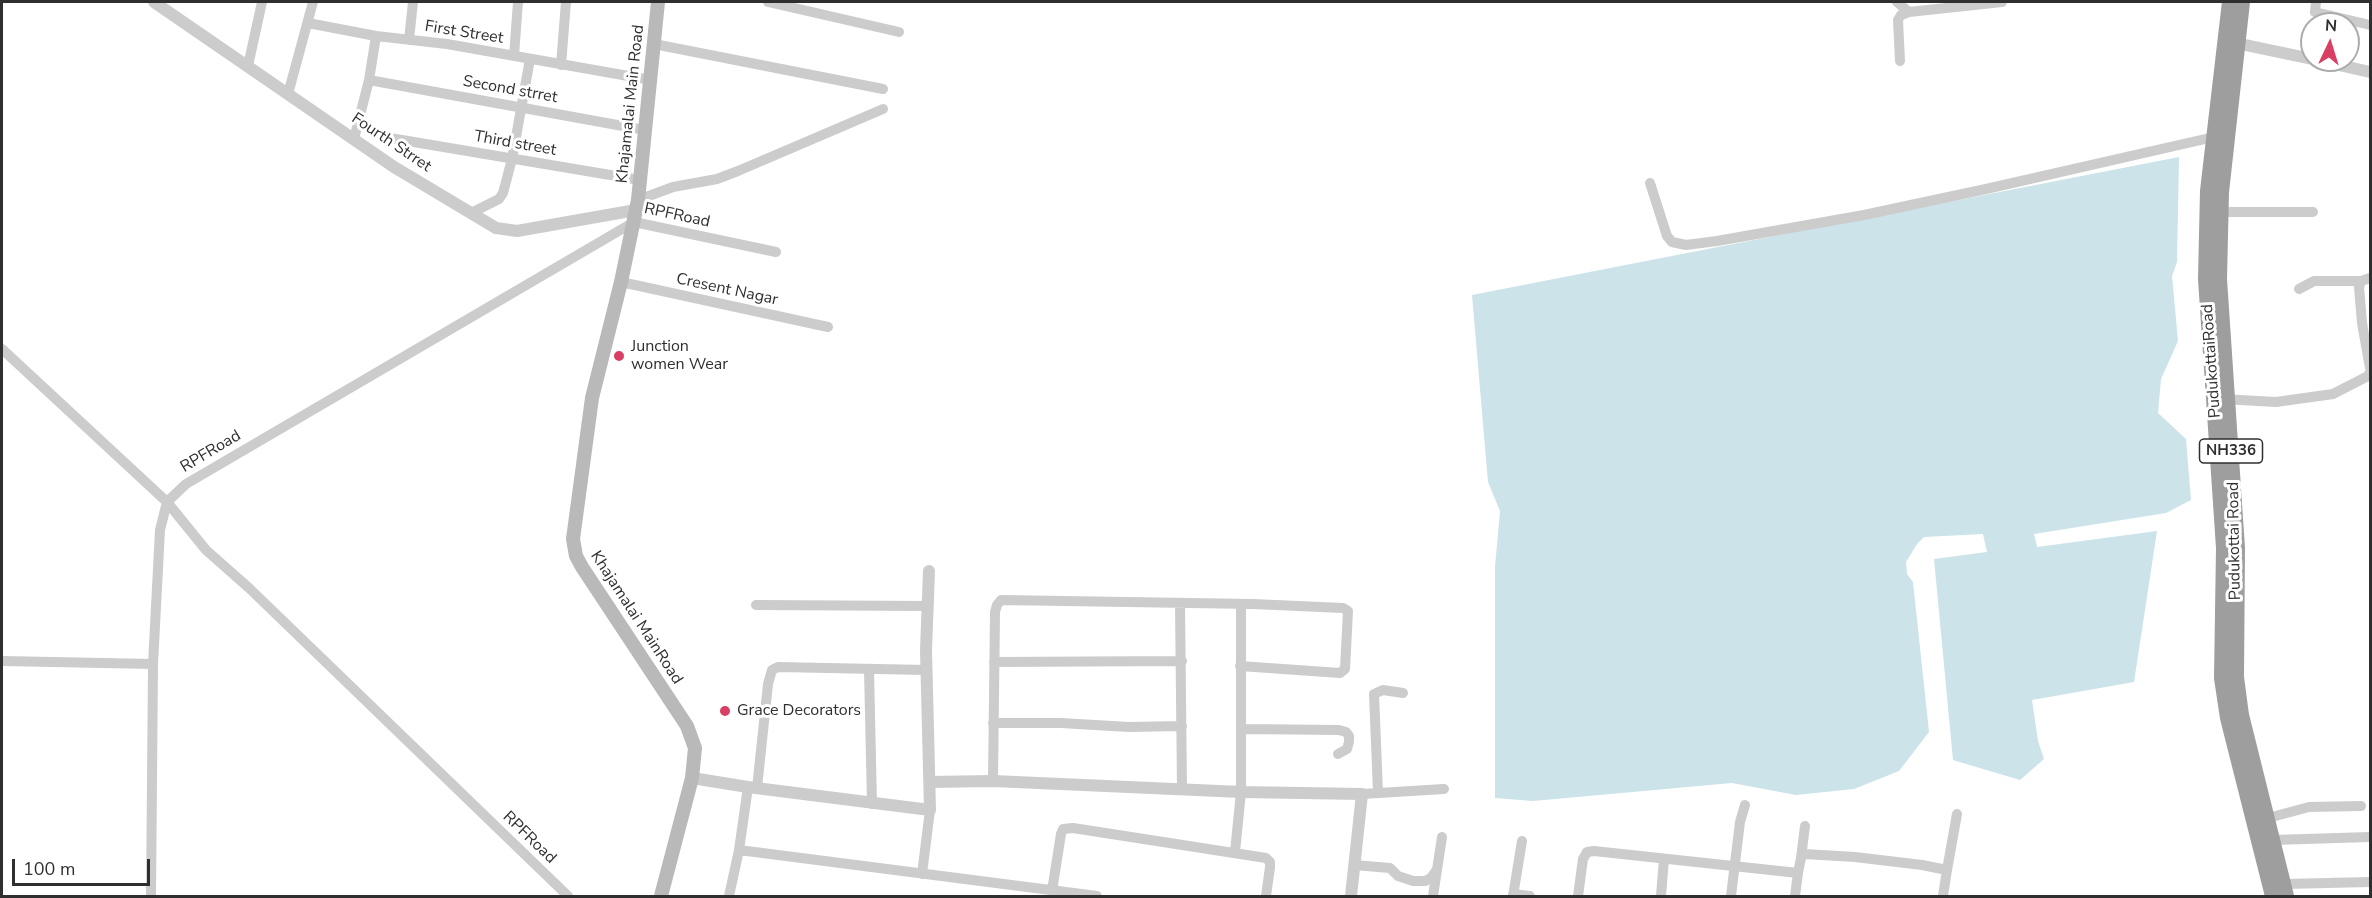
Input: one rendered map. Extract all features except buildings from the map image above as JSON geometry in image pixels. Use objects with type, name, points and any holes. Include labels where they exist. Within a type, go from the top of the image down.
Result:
[{"type":"highway","name":"NH336","points":[[2230,2],[2231,42]]},
{"type":"highway","name":"Pudukottai Road","points":[[2242,2],[2231,42],[2218,144],[2221,212],[2219,279],[2221,399],[2237,548],[2236,677],[2241,715],[2273,840],[2281,892]]},
{"type":"highway","name":"PudukottaiRoad","points":[[2218,144],[2208,191],[2206,279],[2221,399],[2224,548],[2222,678],[2228,718],[2281,892]]},
{"type":"main road","name":"Khajamalai Main Road","points":[[636,210],[658,2]]},
{"type":"main road","name":"Khajamalai MainRoad","points":[[636,210],[621,282],[592,398],[573,532],[573,547],[603,601],[687,726],[695,748],[692,778],[661,897]]},
{"type":"street","points":[[248,66],[262,2]]},
{"type":"street","points":[[288,94],[313,2]]},
{"type":"street","points":[[409,40],[413,2]]},
{"type":"street","points":[[514,56],[518,2]]},
{"type":"street","points":[[561,65],[566,2]]},
{"type":"street","points":[[768,2],[899,32]]},
{"type":"street","points":[[1897,2],[1909,12]]},
{"type":"street","points":[[1900,61],[1899,20],[1901,15],[1909,12],[2002,2]]},
{"type":"street","points":[[2316,2],[2315,12],[2370,25]]},
{"type":"street","name":"Fourth Strret","points":[[162,4],[394,166],[496,228],[517,231],[636,210]]},
{"type":"street","name":"First Street","points":[[309,23],[376,36],[447,44],[651,80]]},
{"type":"street","points":[[354,139],[369,80],[376,36]]},
{"type":"street","points":[[2231,42],[2300,56]]},
{"type":"street","points":[[654,44],[883,89]]},
{"type":"street","points":[[473,215],[475,211],[499,199],[503,193],[512,159],[530,59]]},
{"type":"street","name":"Second strret","points":[[369,80],[645,130]]},
{"type":"street","points":[[636,210],[673,187],[728,175],[883,109]]},
{"type":"street","name":"Third street","points":[[384,137],[640,180]]},
{"type":"street","points":[[1650,183],[1667,236],[1672,242],[1686,245],[1739,238],[2218,144]]},
{"type":"street","name":"RPFRoad","points":[[568,897],[249,588],[206,550],[167,502],[186,484],[636,210],[776,252]]},
{"type":"street","points":[[2221,212],[2313,212]]},
{"type":"street","points":[[2221,399],[2276,402],[2333,394],[2368,376],[2370,370],[2362,323],[2360,287],[2366,279]]},
{"type":"street","points":[[2300,289],[2314,281],[2366,279]]},
{"type":"street","name":"Cresent Nagar","points":[[621,282],[828,327]]},
{"type":"street","points":[[2,350],[167,502],[160,530],[153,664],[151,897]]},
{"type":"street","points":[[922,874],[930,810],[927,670],[930,571]]},
{"type":"street","points":[[993,781],[995,612],[1001,600],[1241,604],[1343,608],[1348,611],[1344,669],[1340,673],[1240,666]]},
{"type":"street","points":[[1180,603],[1182,790]]},
{"type":"street","points":[[1235,852],[1241,792],[1243,729],[1240,666],[1241,604]]},
{"type":"street","points":[[756,605],[928,606]]},
{"type":"street","points":[[2,661],[153,664]]},
{"type":"street","points":[[994,662],[1182,661]]},
{"type":"street","points":[[729,897],[753,788],[772,670],[778,668],[927,670]]},
{"type":"street","points":[[869,669],[872,804]]},
{"type":"street","points":[[1378,792],[1374,694],[1383,690],[1403,693]]},
{"type":"street","points":[[993,723],[1061,723],[1130,727],[1182,726]]},
{"type":"street","points":[[1243,729],[1331,729],[1346,732],[1349,736],[1347,749],[1338,754]]},
{"type":"street","points":[[692,778],[930,810]]},
{"type":"street","points":[[930,782],[993,781],[1182,790],[1362,794],[1444,789]]},
{"type":"street","points":[[1351,897],[1362,794]]},
{"type":"street","points":[[1731,897],[1744,805]]},
{"type":"street","points":[[2268,818],[2308,807],[2361,806]]},
{"type":"street","points":[[1943,897],[1957,814]]},
{"type":"street","points":[[1795,897],[1805,826]]},
{"type":"street","points":[[1052,891],[1061,834],[1066,828],[1260,856],[1270,862],[1266,897]]},
{"type":"street","points":[[1433,897],[1442,837]]},
{"type":"street","points":[[2273,840],[2370,837]]},
{"type":"street","points":[[1522,841],[1513,896],[1530,897]]},
{"type":"street","points":[[739,850],[1097,897]]},
{"type":"street","points":[[1578,897],[1583,859],[1587,852],[1594,851],[1798,873]]},
{"type":"street","points":[[1801,858],[1804,854],[1855,857],[1947,870]]},
{"type":"street","points":[[1661,897],[1664,859]]},
{"type":"street","points":[[1354,865],[1390,868],[1398,876],[1413,881],[1425,881],[1431,878],[1436,871]]},
{"type":"street","points":[[2281,892],[2370,882]]},
{"type":"water","points":[[2179,157],[2177,262],[2172,276],[2178,341],[2161,379],[2158,413],[2186,439],[2191,500],[2166,513],[2034,534],[2037,547],[2157,531],[2134,682],[2032,700],[2038,741],[2044,759],[2020,780],[1953,760],[1934,559],[1987,552],[1983,534],[1924,537],[1906,562],[1907,574],[1913,582],[1929,732],[1899,771],[1854,789],[1796,795],[1732,783],[1533,801],[1495,798],[1495,567],[1500,511],[1488,482],[1472,295]]},
{"type":"place","name":"Junction women Wear","points":[[619,356]]},
{"type":"place","name":"Grace Decorators","points":[[725,711]]}]
